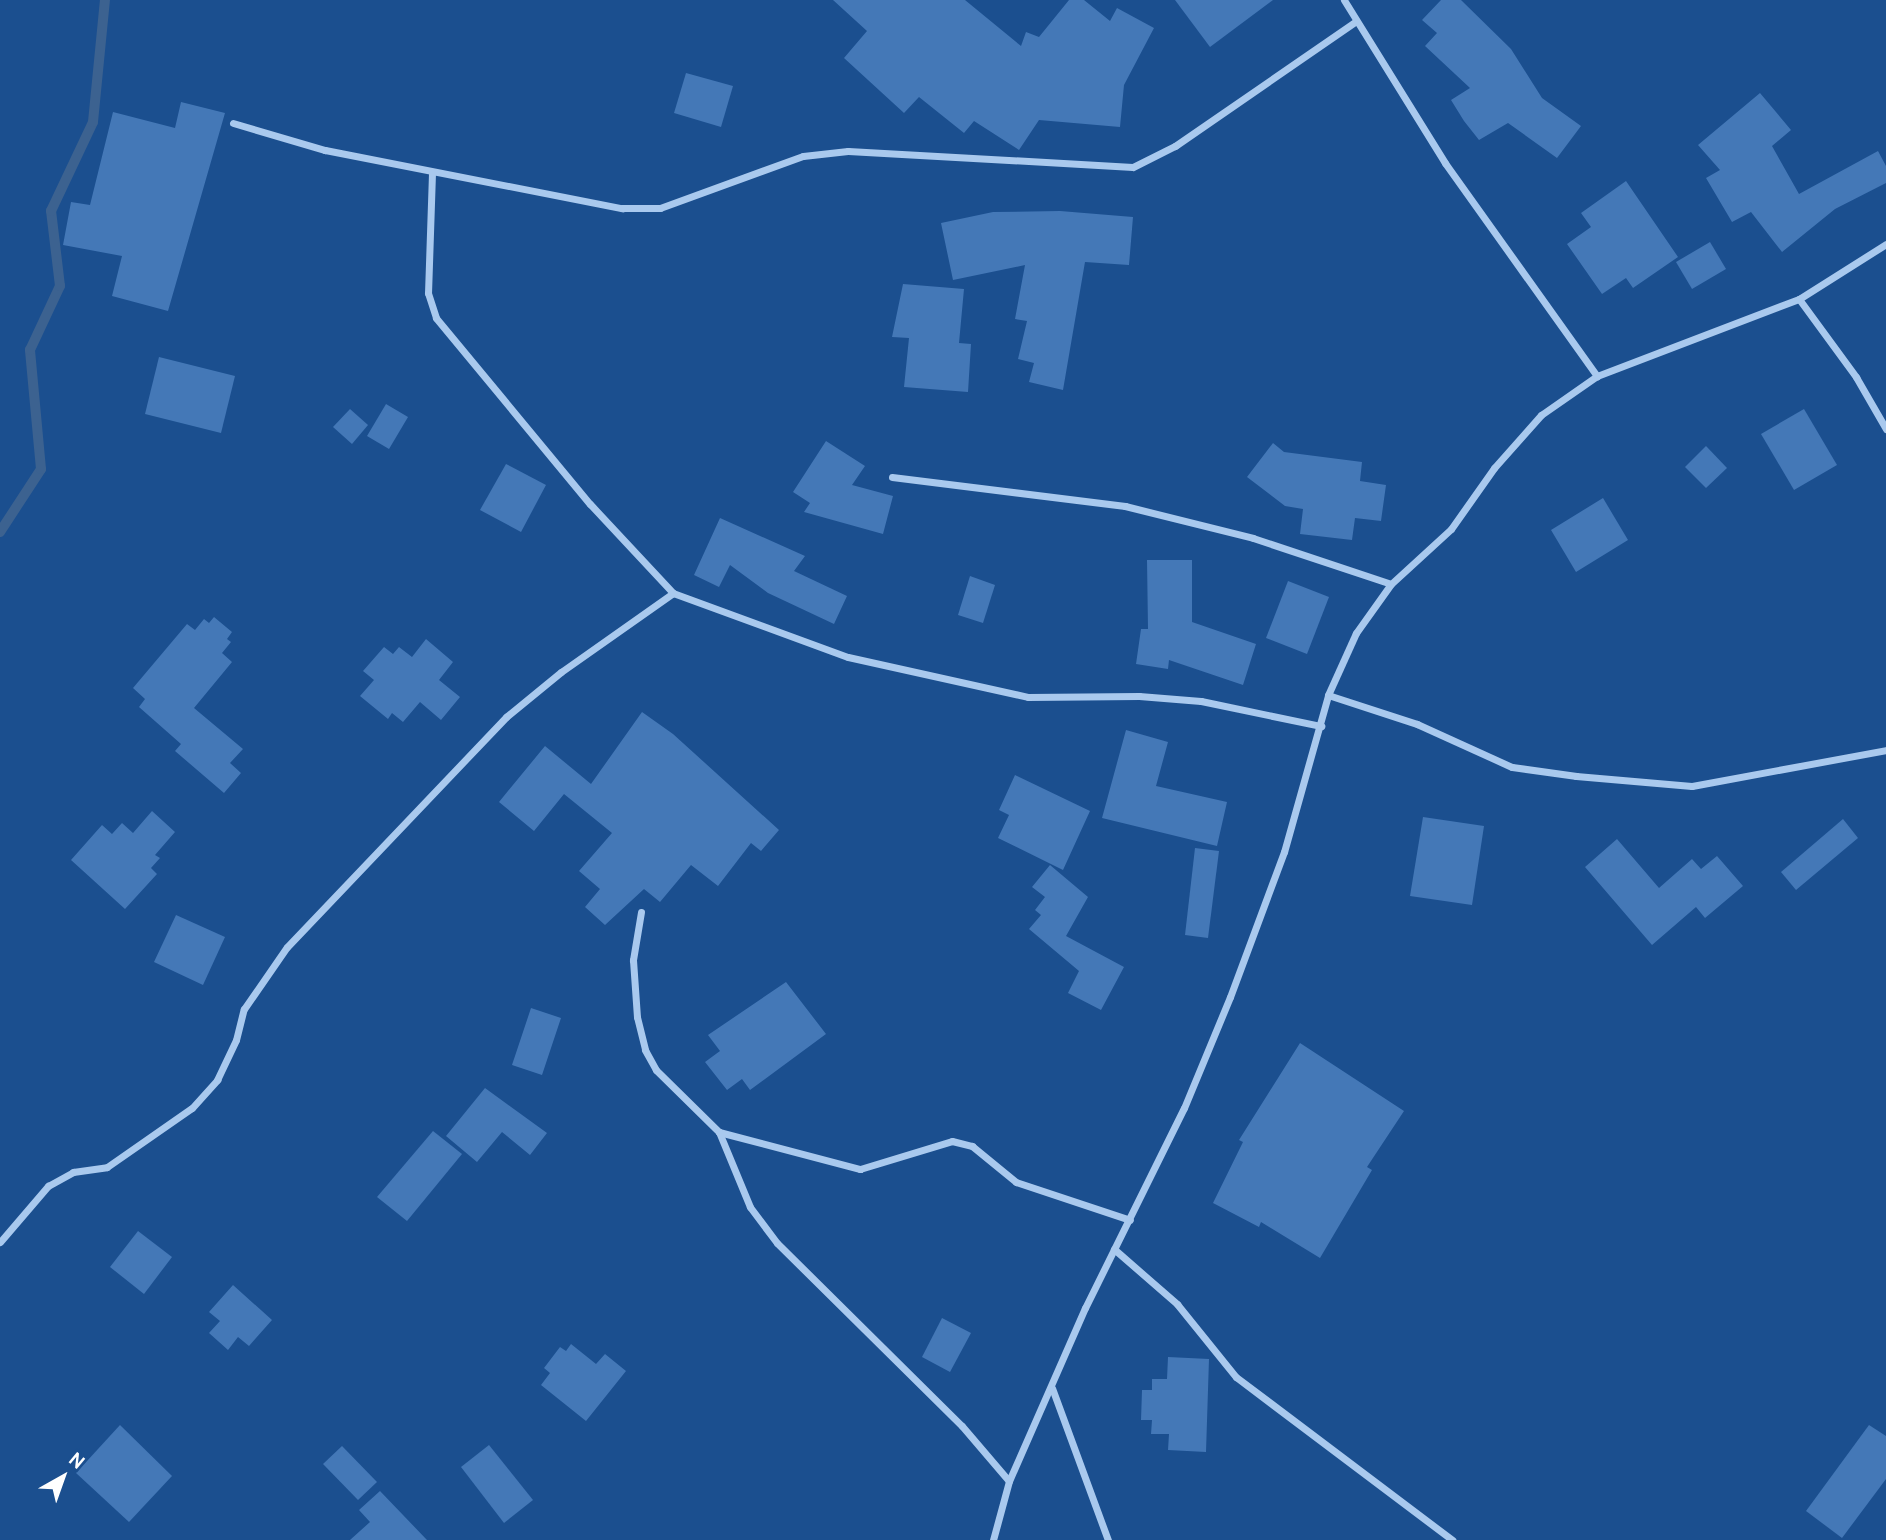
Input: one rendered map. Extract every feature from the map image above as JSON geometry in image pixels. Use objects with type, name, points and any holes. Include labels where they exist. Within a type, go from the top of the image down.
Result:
[{"type":"street","points":[[1344,0],[1445,163],[1597,376]]},
{"type":"street","points":[[233,123],[324,150],[432,173],[495,180],[622,208],[660,208],[803,156],[848,151],[1133,167],[1175,146],[1224,108],[1356,22]]},
{"type":"street","points":[[432,173],[428,293],[436,318],[590,503],[673,593],[848,657],[1028,697],[1139,696],[1202,701],[1321,726]]},
{"type":"street","points":[[993,1540],[1009,1481],[1230,997],[1284,852],[1328,695],[1356,633],[1391,584],[1451,529],[1494,468],[1541,415],[1597,376],[1798,299],[1886,244]]},
{"type":"street","points":[[1798,299],[1856,377],[1886,429]]},
{"type":"street","points":[[892,477],[1125,506],[1253,538],[1391,584]]},
{"type":"street","points":[[0,1242],[48,1186],[73,1172],[107,1167],[192,1108],[217,1080],[236,1041],[244,1009],[287,947],[506,717],[561,672],[673,593]]},
{"type":"street","points":[[1328,695],[1417,724],[1512,767],[1576,776],[1692,786],[1886,750]]},
{"type":"street","points":[[641,912],[633,960],[637,1017],[645,1050],[656,1070],[719,1132],[750,1207],[777,1243],[962,1426],[1009,1481]]},
{"type":"street","points":[[719,1132],[860,1169],[952,1141],[972,1146],[1016,1182],[1130,1220]]},
{"type":"street","points":[[1114,1249],[1177,1304],[1236,1377],[1452,1540]]},
{"type":"street","points":[[1052,1388],[1108,1540]]},
{"type":"building","points":[[833,0],[965,0],[1021,46],[1026,32],[1039,37],[1069,0],[1084,0],[1110,21],[1117,8],[1154,28],[1124,85],[1120,127],[1039,120],[1019,150],[974,121],[964,133],[919,97],[904,113],[844,58],[867,31]]},
{"type":"building","points":[[1175,0],[1273,0],[1210,47]]},
{"type":"building","points":[[1441,0],[1461,0],[1511,49],[1542,98],[1581,126],[1557,158],[1508,123],[1479,140],[1464,121],[1451,100],[1470,88],[1425,46],[1437,33],[1422,20]]},
{"type":"building","points":[[686,73],[733,86],[721,127],[674,113]]},
{"type":"building","points":[[1760,93],[1791,130],[1772,146],[1799,194],[1878,151],[1886,166],[1886,183],[1835,209],[1782,252],[1751,212],[1732,222],[1706,178],[1720,170],[1698,145]]},
{"type":"building","points":[[181,102],[225,113],[168,311],[112,296],[122,256],[63,245],[71,202],[90,205],[113,112],[175,128]]},
{"type":"building","points":[[1626,181],[1678,257],[1633,288],[1626,278],[1602,294],[1567,244],[1591,227],[1581,213]]},
{"type":"building","points":[[1060,211],[1133,217],[1129,265],[1085,262],[1063,390],[1029,382],[1034,363],[1018,359],[1027,321],[1015,319],[1025,265],[953,280],[941,223],[993,212]]},
{"type":"building","points":[[1710,242],[1726,269],[1692,289],[1676,262]]},
{"type":"building","points":[[903,284],[964,289],[959,343],[971,344],[968,392],[904,387],[909,338],[892,337]]},
{"type":"building","points":[[159,357],[235,376],[221,433],[145,414]]},
{"type":"building","points":[[386,404],[408,417],[389,449],[367,436]]},
{"type":"building","points":[[350,409],[368,425],[352,444],[333,427]]},
{"type":"building","points":[[1804,409],[1837,465],[1794,490],[1761,434]]},
{"type":"building","points":[[826,441],[865,466],[852,485],[893,496],[883,534],[804,512],[810,503],[793,492]]},
{"type":"building","points":[[1273,443],[1284,452],[1362,462],[1360,481],[1386,485],[1381,521],[1355,518],[1352,540],[1300,534],[1303,509],[1285,506],[1247,477]]},
{"type":"building","points":[[1706,446],[1727,468],[1706,488],[1685,467]]},
{"type":"building","points":[[506,464],[546,485],[521,532],[480,510]]},
{"type":"building","points":[[1603,498],[1628,540],[1576,572],[1551,530]]},
{"type":"building","points":[[720,518],[805,556],[794,571],[847,596],[834,624],[768,593],[730,565],[719,587],[694,575]]},
{"type":"building","points":[[1147,560],[1192,560],[1192,622],[1256,644],[1243,685],[1169,660],[1168,669],[1136,664],[1141,629],[1148,629]]},
{"type":"building","points":[[970,576],[995,585],[983,623],[958,615]]},
{"type":"building","points":[[1288,581],[1329,597],[1307,654],[1266,638]]},
{"type":"building","points":[[214,617],[232,632],[227,639],[231,642],[222,653],[232,662],[194,708],[243,749],[230,763],[241,773],[224,793],[175,751],[181,744],[139,707],[145,699],[133,688],[187,624],[195,630],[204,619],[209,623]]},
{"type":"building","points":[[426,639],[453,662],[439,680],[460,697],[441,720],[420,702],[403,722],[392,713],[388,719],[360,696],[374,680],[363,671],[384,647],[393,654],[399,647],[412,657]]},
{"type":"building","points":[[642,712],[673,734],[779,830],[761,851],[751,843],[718,886],[691,865],[660,902],[644,889],[605,925],[585,907],[600,889],[579,871],[612,833],[564,794],[534,831],[499,802],[545,746],[591,784]]},
{"type":"building","points":[[1126,730],[1168,742],[1156,786],[1227,802],[1217,846],[1102,818]]},
{"type":"building","points":[[1015,775],[1090,811],[1063,870],[998,838],[1009,815],[999,810]]},
{"type":"building","points":[[152,811],[175,832],[155,855],[160,858],[151,868],[157,874],[125,909],[71,860],[102,825],[112,834],[122,823],[133,833]]},
{"type":"building","points":[[1423,817],[1484,826],[1472,905],[1410,896]]},
{"type":"building","points":[[1843,819],[1858,838],[1796,890],[1781,872]]},
{"type":"building","points":[[1617,839],[1659,888],[1692,859],[1701,869],[1717,856],[1743,886],[1705,918],[1696,907],[1652,945],[1585,867]]},
{"type":"building","points":[[1195,848],[1219,851],[1208,938],[1185,935]]},
{"type":"building","points":[[1050,865],[1088,897],[1066,936],[1124,967],[1101,1010],[1068,993],[1079,971],[1029,929],[1041,915],[1035,910],[1045,897],[1032,887]]},
{"type":"building","points":[[176,915],[225,937],[203,985],[154,962]]},
{"type":"building","points":[[786,982],[826,1034],[750,1090],[742,1079],[727,1090],[705,1062],[720,1051],[708,1035]]},
{"type":"building","points":[[531,1008],[561,1018],[542,1075],[512,1065]]},
{"type":"building","points":[[1300,1043],[1404,1111],[1367,1167],[1372,1170],[1320,1258],[1261,1222],[1259,1227],[1213,1203],[1243,1142],[1239,1140]]},
{"type":"building","points":[[485,1088],[547,1133],[530,1155],[502,1132],[477,1162],[446,1136]]},
{"type":"building","points":[[433,1131],[462,1154],[407,1221],[377,1197]]},
{"type":"building","points":[[138,1231],[172,1257],[144,1294],[110,1267]]},
{"type":"building","points":[[233,1285],[272,1320],[249,1346],[238,1337],[228,1350],[209,1333],[220,1321],[209,1312]]},
{"type":"building","points":[[942,1318],[971,1333],[950,1372],[922,1357]]},
{"type":"building","points":[[571,1344],[596,1364],[605,1354],[626,1371],[586,1421],[541,1385],[550,1373],[544,1368],[560,1347],[566,1351]]},
{"type":"building","points":[[1168,1357],[1209,1359],[1206,1452],[1168,1450],[1169,1434],[1151,1434],[1152,1420],[1141,1420],[1142,1390],[1152,1390],[1152,1379],[1167,1379]]},
{"type":"building","points":[[120,1425],[172,1476],[129,1522],[76,1473]]},
{"type":"building","points":[[1869,1425],[1886,1436],[1886,1479],[1842,1538],[1806,1511]]},
{"type":"building","points":[[489,1445],[533,1500],[504,1523],[461,1467]]},
{"type":"building","points":[[342,1446],[377,1482],[358,1500],[323,1464]]},
{"type":"building","points":[[380,1491],[427,1540],[350,1540],[370,1522],[359,1510]]},
{"type":"waterway","points":[[0,532],[41,469],[30,350],[60,286],[51,211],[93,122],[105,0]]}]
